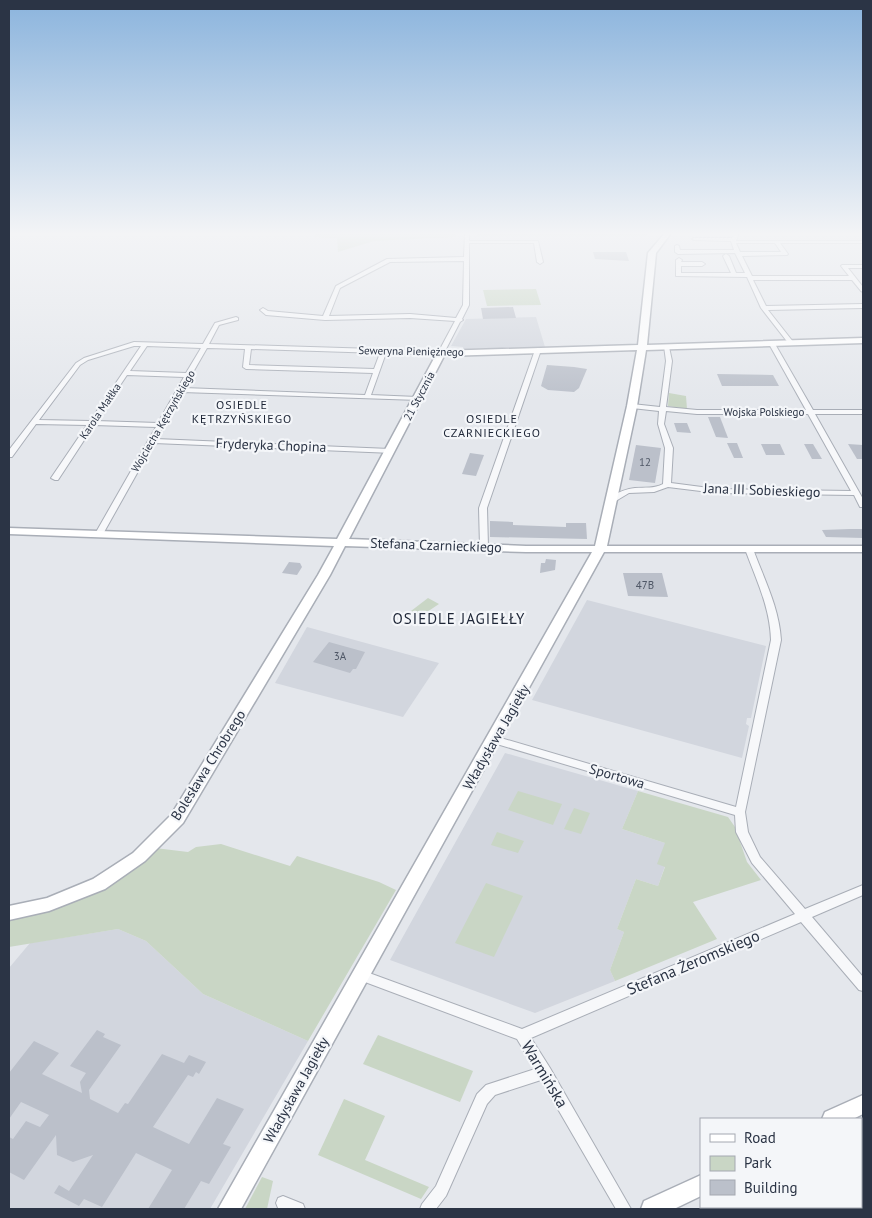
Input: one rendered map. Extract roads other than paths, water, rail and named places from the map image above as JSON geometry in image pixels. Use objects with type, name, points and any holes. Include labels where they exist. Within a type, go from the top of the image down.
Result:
[{"type":"street","points":[[325,318],[337,290]]},
{"type":"street","name":"21 Stycznia","points":[[341,542],[460,320],[466,305],[466,290]]},
{"type":"street","name":"Władysława Jagiełły","points":[[229,1209],[600,549],[632,406],[642,347],[648,290]]},
{"type":"street","points":[[756,290],[764,308],[792,343]]},
{"type":"street","points":[[764,308],[863,306]]},
{"type":"street","points":[[263,310],[266,313],[325,318],[410,316],[460,320]]},
{"type":"street","name":"Wojciecha Kętrzyńskiego","points":[[99,534],[217,324],[236,320]]},
{"type":"street","name":"Seweryna Pieniężnego","points":[[9,456],[78,364],[86,359],[134,344],[441,353],[863,341]]},
{"type":"street","name":"Karola Małłka","points":[[55,478],[145,344]]},
{"type":"street","points":[[772,344],[863,505]]},
{"type":"street","points":[[248,346],[246,367],[377,371]]},
{"type":"street","points":[[666,346],[669,361],[664,409],[660,424],[669,448],[667,485]]},
{"type":"street","points":[[484,547],[483,508],[538,350]]},
{"type":"street","points":[[368,395],[384,351]]},
{"type":"street","points":[[126,373],[189,375]]},
{"type":"street","points":[[181,390],[368,395],[417,399]]},
{"type":"street","name":"Wojska Polskiego","points":[[632,406],[698,412],[863,412]]},
{"type":"street","points":[[34,422],[161,425]]},
{"type":"street","name":"Fryderyka Chopina","points":[[152,441],[390,451]]},
{"type":"street","name":"Jana III Sobieskiego","points":[[611,500],[628,489],[654,490],[667,485],[717,491],[856,493]]},
{"type":"street","name":"Stefana Czarnieckiego","points":[[9,530],[484,547],[863,550]]},
{"type":"street","name":"Bolesława Chrobrego","points":[[9,913],[49,904],[99,884],[138,857],[162,836],[188,802],[313,594],[341,542]]},
{"type":"street","points":[[749,549],[771,606],[776,630],[776,648],[740,812],[742,832],[756,860],[863,986]]},
{"type":"street","name":"Sportowa","points":[[494,740],[740,812]]},
{"type":"street","name":"Stefana Żeromskiego","points":[[522,1035],[863,890]]},
{"type":"street","name":"Warmińska","points":[[361,975],[522,1035],[624,1209]]},
{"type":"street","points":[[427,1209],[441,1191],[482,1099],[491,1090],[545,1072]]},
{"type":"street","points":[[834,1118],[863,1104]]},
{"type":"street","points":[[659,1208],[700,1186]]},
{"type":"street","points":[[283,1203],[298,1209]]},
{"type":"district","name":"OSIEDLE KĘTRZYŃSKIEGO","points":[[242,412]]},
{"type":"district","name":"OSIEDLE CZARNIECKIEGO","points":[[492,426]]},
{"type":"district","name":"OSIEDLE JAGIEŁŁY","points":[[459,619]]}]
